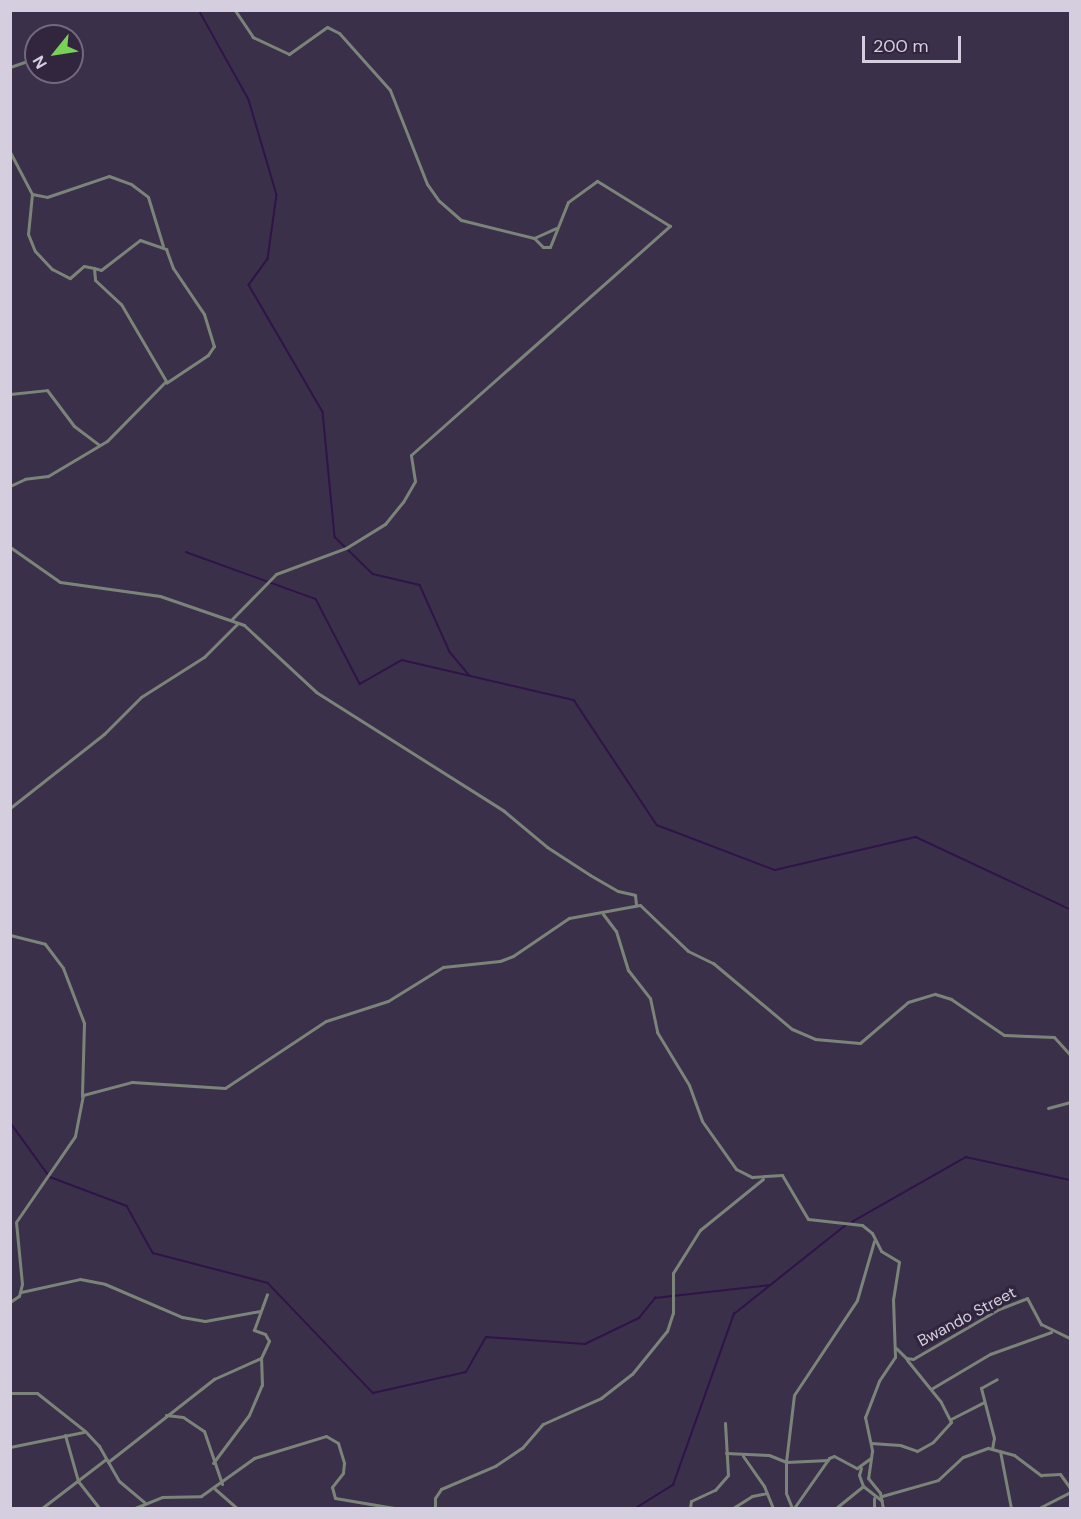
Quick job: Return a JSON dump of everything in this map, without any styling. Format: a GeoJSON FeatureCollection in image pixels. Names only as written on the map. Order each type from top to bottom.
{"type":"FeatureCollection","features":[{"type":"Feature","properties":{"kind":"street"},"geometry":{"type":"LineString","coordinates":[[231,620],[276,574],[346,548],[385,524],[403,502],[415,481],[411,455],[670,226],[597,181],[569,200],[550,247],[543,247],[534,238],[461,220],[439,201],[427,184],[390,90],[339,33],[327,27],[289,54],[253,37],[235,10]]}},
{"type":"Feature","properties":{"kind":"street"},"geometry":{"type":"LineString","coordinates":[[10,152],[32,194],[28,234],[40,258],[70,278],[84,266],[101,270],[140,240],[163,246]]}},
{"type":"Feature","properties":{"kind":"street"},"geometry":{"type":"LineString","coordinates":[[10,486],[25,479],[48,476],[99,445],[165,384],[208,355],[214,346],[204,314],[163,246],[148,197],[131,184],[109,176],[47,197],[32,194]]}},
{"type":"Feature","properties":{"kind":"street"},"geometry":{"type":"LineString","coordinates":[[534,238],[558,227]]}},
{"type":"Feature","properties":{"kind":"street"},"geometry":{"type":"LineString","coordinates":[[94,268],[95,280],[125,310],[158,364],[165,384]]}},
{"type":"Feature","properties":{"kind":"street"},"geometry":{"type":"LineString","coordinates":[[10,394],[47,390],[74,426],[99,445]]}},
{"type":"Feature","properties":{"kind":"street"},"geometry":{"type":"LineString","coordinates":[[10,547],[60,582],[160,596],[238,623],[316,692],[504,811],[547,847],[618,891],[635,895],[636,904]]}},
{"type":"Feature","properties":{"kind":"street"},"geometry":{"type":"LineString","coordinates":[[10,808],[104,734],[141,697],[204,657],[238,623]]}},
{"type":"Feature","properties":{"kind":"street"},"geometry":{"type":"LineString","coordinates":[[82,1096],[132,1082],[225,1088],[320,1024],[388,1001],[434,970],[450,965],[500,961],[569,918],[603,914],[636,904],[647,910],[688,951],[713,963],[807,1037],[835,1043],[860,1043],[908,1002],[935,994],[951,999],[1004,1035],[1054,1037],[1071,1054]]}},
{"type":"Feature","properties":{"kind":"street"},"geometry":{"type":"LineString","coordinates":[[603,914],[616,931],[628,970],[650,998],[657,1032],[689,1085],[702,1121],[740,1174],[763,1179],[782,1175],[808,1219],[854,1222],[867,1229],[881,1251],[899,1262],[893,1299],[894,1360],[879,1381],[866,1413],[872,1457],[868,1476]]}},
{"type":"Feature","properties":{"kind":"street"},"geometry":{"type":"LineString","coordinates":[[10,935],[45,944],[63,969],[84,1023],[82,1096],[75,1136],[50,1177],[18,1217],[16,1234],[21,1292]]}},
{"type":"Feature","properties":{"kind":"street"},"geometry":{"type":"LineString","coordinates":[[1048,1108],[1071,1102]]}},
{"type":"Feature","properties":{"kind":"street"},"geometry":{"type":"LineString","coordinates":[[435,1509],[435,1498],[441,1489],[495,1466],[522,1448],[543,1424],[601,1398],[632,1374],[667,1331],[673,1314],[674,1273],[700,1230],[763,1179]]}},
{"type":"Feature","properties":{"kind":"street"},"geometry":{"type":"LineString","coordinates":[[10,1237],[16,1234]]}},
{"type":"Feature","properties":{"kind":"street"},"geometry":{"type":"LineString","coordinates":[[875,1240],[857,1300],[794,1395],[786,1462],[786,1492],[794,1508],[828,1460],[834,1456],[853,1468],[859,1475],[863,1486],[874,1497],[882,1501]]}},
{"type":"Feature","properties":{"kind":"street"},"geometry":{"type":"LineString","coordinates":[[10,1302],[21,1292],[80,1279],[105,1284],[182,1317],[204,1321],[260,1311]]}},
{"type":"Feature","properties":{"kind":"street"},"geometry":{"type":"LineString","coordinates":[[213,1463],[226,1440],[249,1415],[262,1385],[261,1358],[269,1341],[266,1334],[254,1330],[267,1294]]}},
{"type":"Feature","properties":{"kind":"street","name":"Bwando Street"},"geometry":{"type":"LineString","coordinates":[[895,1348],[906,1358],[917,1357],[1025,1298],[1028,1299],[1041,1324],[1053,1332]]}},
{"type":"Feature","properties":{"kind":"street"},"geometry":{"type":"LineString","coordinates":[[930,1390],[990,1354],[1053,1332],[1071,1338]]}},
{"type":"Feature","properties":{"kind":"street"},"geometry":{"type":"LineString","coordinates":[[42,1509],[224,1372],[261,1358]]}},
{"type":"Feature","properties":{"kind":"street"},"geometry":{"type":"LineString","coordinates":[[906,1358],[951,1419]]}},
{"type":"Feature","properties":{"kind":"street"},"geometry":{"type":"LineString","coordinates":[[992,1449],[994,1438],[981,1385],[997,1379]]}},
{"type":"Feature","properties":{"kind":"street"},"geometry":{"type":"LineString","coordinates":[[10,1393],[37,1393],[85,1431],[107,1460],[119,1481],[145,1503]]}},
{"type":"Feature","properties":{"kind":"street"},"geometry":{"type":"LineString","coordinates":[[871,1443],[900,1445],[917,1451],[938,1438],[951,1419],[984,1402]]}},
{"type":"Feature","properties":{"kind":"street"},"geometry":{"type":"LineString","coordinates":[[166,1415],[183,1417],[201,1429],[222,1484]]}},
{"type":"Feature","properties":{"kind":"street"},"geometry":{"type":"LineString","coordinates":[[690,1509],[693,1499],[725,1481],[725,1423]]}},
{"type":"Feature","properties":{"kind":"street"},"geometry":{"type":"LineString","coordinates":[[10,1447],[85,1431]]}},
{"type":"Feature","properties":{"kind":"street"},"geometry":{"type":"LineString","coordinates":[[65,1435],[78,1481],[99,1509]]}},
{"type":"Feature","properties":{"kind":"street"},"geometry":{"type":"LineString","coordinates":[[135,1509],[162,1497],[192,1499],[215,1489],[260,1455],[326,1436],[338,1443],[344,1463],[343,1473],[332,1487],[335,1498],[394,1509]]}},
{"type":"Feature","properties":{"kind":"street"},"geometry":{"type":"LineString","coordinates":[[881,1496],[938,1480],[963,1457],[992,1449],[1014,1455],[1041,1475],[1060,1474],[1071,1490],[1039,1509]]}},
{"type":"Feature","properties":{"kind":"street"},"geometry":{"type":"LineString","coordinates":[[999,1451],[1011,1509]]}},
{"type":"Feature","properties":{"kind":"street"},"geometry":{"type":"LineString","coordinates":[[726,1453],[743,1456],[769,1455],[786,1462],[828,1460]]}},
{"type":"Feature","properties":{"kind":"street"},"geometry":{"type":"LineString","coordinates":[[743,1456],[767,1492],[773,1509]]}},
{"type":"Feature","properties":{"kind":"street"},"geometry":{"type":"LineString","coordinates":[[853,1468],[862,1466],[872,1457]]}},
{"type":"Feature","properties":{"kind":"street"},"geometry":{"type":"LineString","coordinates":[[859,1475],[862,1466]]}},
{"type":"Feature","properties":{"kind":"street"},"geometry":{"type":"LineString","coordinates":[[862,1466],[881,1496],[883,1509]]}},
{"type":"Feature","properties":{"kind":"street"},"geometry":{"type":"LineString","coordinates":[[836,1509],[863,1486]]}},
{"type":"Feature","properties":{"kind":"street"},"geometry":{"type":"LineString","coordinates":[[215,1489],[237,1509]]}},
{"type":"Feature","properties":{"kind":"street"},"geometry":{"type":"LineString","coordinates":[[733,1509],[752,1496],[767,1492]]}},
{"type":"Feature","properties":{"kind":"street"},"geometry":{"type":"LineString","coordinates":[[874,1497],[874,1509]]}},
{"type":"Feature","properties":{"kind":"waterway"},"geometry":{"type":"LineString","coordinates":[[199,10],[249,100],[277,195],[268,259],[249,285],[323,412],[335,537],[373,574],[420,585],[450,652],[469,675]]}},
{"type":"Feature","properties":{"kind":"waterway"},"geometry":{"type":"LineString","coordinates":[[186,552],[316,599],[360,684],[402,660],[574,700],[657,825],[775,870],[916,837],[1070,909]]}},
{"type":"Feature","properties":{"kind":"waterway"},"geometry":{"type":"LineString","coordinates":[[10,1122],[50,1177],[127,1206],[153,1253],[268,1283],[373,1393],[466,1372],[486,1337],[585,1344],[639,1318],[655,1298],[770,1285]]}},
{"type":"Feature","properties":{"kind":"waterway"},"geometry":{"type":"LineString","coordinates":[[852,1222],[966,1157],[1070,1180]]}},
{"type":"Feature","properties":{"kind":"waterway"},"geometry":{"type":"LineString","coordinates":[[636,1508],[673,1485],[734,1314],[847,1224]]}}]}
